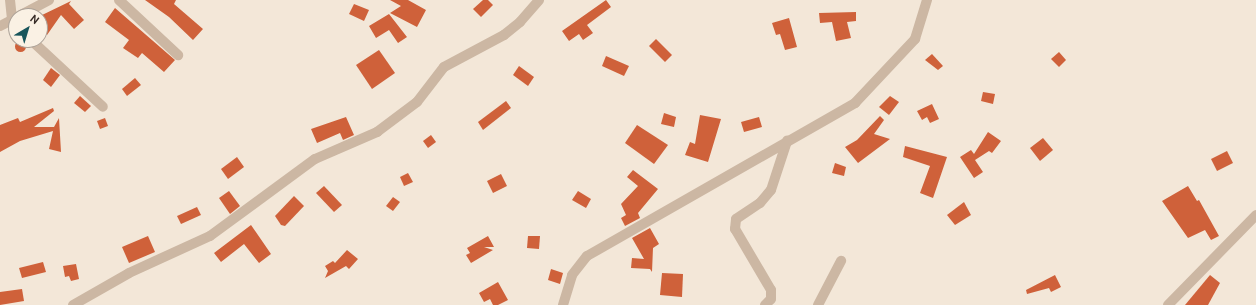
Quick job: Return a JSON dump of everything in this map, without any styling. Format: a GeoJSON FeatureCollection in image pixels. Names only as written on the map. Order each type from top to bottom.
{"type":"FeatureCollection","features":[{"type":"Feature","properties":{"kind":"street"},"geometry":{"type":"LineString","coordinates":[[35,8],[49,0]]}},
{"type":"Feature","properties":{"kind":"street"},"geometry":{"type":"LineString","coordinates":[[119,0],[178,55]]}},
{"type":"Feature","properties":{"kind":"street"},"geometry":{"type":"LineString","coordinates":[[73,305],[128,273],[210,236],[315,159],[377,132],[417,102],[444,67],[504,35],[520,22],[539,0]]}},
{"type":"Feature","properties":{"kind":"street"},"geometry":{"type":"LineString","coordinates":[[562,305],[572,275],[587,256],[855,103],[915,39],[927,0]]}},
{"type":"Feature","properties":{"kind":"street"},"geometry":{"type":"LineString","coordinates":[[40,48],[103,107]]}},
{"type":"Feature","properties":{"kind":"street"},"geometry":{"type":"LineString","coordinates":[[765,305],[771,299],[771,290],[735,229],[736,219],[760,203],[771,190],[787,142]]}},
{"type":"Feature","properties":{"kind":"street"},"geometry":{"type":"LineString","coordinates":[[1168,305],[1256,215]]}},
{"type":"Feature","properties":{"kind":"street"},"geometry":{"type":"LineString","coordinates":[[818,305],[841,261]]}},
{"type":"Feature","properties":{"kind":"building"},"geometry":{"type":"Polygon","coordinates":[[[145,0],[176,0],[174,4],[203,29],[193,40],[169,17],[145,0]]]}},
{"type":"Feature","properties":{"kind":"building"},"geometry":{"type":"Polygon","coordinates":[[[390,0],[408,0],[426,10],[417,27],[390,13],[401,6],[390,0]]]}},
{"type":"Feature","properties":{"kind":"building"},"geometry":{"type":"Polygon","coordinates":[[[483,0],[488,0],[493,5],[481,17],[473,9],[483,0]]]}},
{"type":"Feature","properties":{"kind":"building"},"geometry":{"type":"Polygon","coordinates":[[[606,0],[611,7],[587,25],[593,33],[583,40],[579,34],[569,41],[562,31],[606,0]]]}},
{"type":"Feature","properties":{"kind":"building"},"geometry":{"type":"Polygon","coordinates":[[[71,1],[69,4],[84,20],[74,29],[61,15],[48,34],[48,12],[71,1]]]}},
{"type":"Feature","properties":{"kind":"building"},"geometry":{"type":"Polygon","coordinates":[[[354,4],[369,10],[364,21],[349,14],[354,4]]]}},
{"type":"Feature","properties":{"kind":"building"},"geometry":{"type":"Polygon","coordinates":[[[115,8],[175,60],[164,72],[142,53],[138,58],[123,48],[129,40],[105,22],[115,8]]]}},
{"type":"Feature","properties":{"kind":"building"},"geometry":{"type":"Polygon","coordinates":[[[856,12],[856,21],[847,22],[851,38],[836,41],[832,22],[820,23],[819,13],[856,12]]]}},
{"type":"Feature","properties":{"kind":"building"},"geometry":{"type":"Polygon","coordinates":[[[389,14],[407,37],[398,43],[389,30],[376,38],[369,26],[389,14]]]}},
{"type":"Feature","properties":{"kind":"building"},"geometry":{"type":"Polygon","coordinates":[[[789,18],[797,47],[785,50],[780,34],[776,35],[772,23],[789,18]]]}},
{"type":"Feature","properties":{"kind":"building"},"geometry":{"type":"Polygon","coordinates":[[[656,39],[672,55],[665,62],[649,46],[656,39]]]}},
{"type":"Feature","properties":{"kind":"building"},"geometry":{"type":"Polygon","coordinates":[[[15,48],[25,48],[22,51],[16,50],[15,48]]]}},
{"type":"Feature","properties":{"kind":"building"},"geometry":{"type":"Polygon","coordinates":[[[379,50],[395,73],[372,89],[356,65],[379,50]]]}},
{"type":"Feature","properties":{"kind":"building"},"geometry":{"type":"Polygon","coordinates":[[[1059,52],[1066,60],[1059,67],[1051,59],[1059,52]]]}},
{"type":"Feature","properties":{"kind":"building"},"geometry":{"type":"Polygon","coordinates":[[[932,54],[943,66],[938,70],[925,60],[932,54]]]}},
{"type":"Feature","properties":{"kind":"building"},"geometry":{"type":"Polygon","coordinates":[[[606,56],[629,66],[624,76],[602,66],[606,56]]]}},
{"type":"Feature","properties":{"kind":"building"},"geometry":{"type":"Polygon","coordinates":[[[519,66],[534,77],[528,86],[513,75],[519,66]]]}},
{"type":"Feature","properties":{"kind":"building"},"geometry":{"type":"Polygon","coordinates":[[[51,68],[60,75],[51,87],[43,80],[51,68]]]}},
{"type":"Feature","properties":{"kind":"building"},"geometry":{"type":"Polygon","coordinates":[[[135,78],[141,85],[127,96],[122,89],[135,78]]]}},
{"type":"Feature","properties":{"kind":"building"},"geometry":{"type":"Polygon","coordinates":[[[983,92],[995,94],[993,104],[981,101],[983,92]]]}},
{"type":"Feature","properties":{"kind":"building"},"geometry":{"type":"Polygon","coordinates":[[[80,96],[91,106],[85,112],[74,103],[80,96]]]}},
{"type":"Feature","properties":{"kind":"building"},"geometry":{"type":"Polygon","coordinates":[[[890,96],[899,102],[889,115],[879,107],[890,96]]]}},
{"type":"Feature","properties":{"kind":"building"},"geometry":{"type":"Polygon","coordinates":[[[506,101],[511,108],[483,130],[478,122],[506,101]]]}},
{"type":"Feature","properties":{"kind":"building"},"geometry":{"type":"Polygon","coordinates":[[[932,104],[939,119],[930,123],[927,117],[922,120],[917,111],[932,104]]]}},
{"type":"Feature","properties":{"kind":"building"},"geometry":{"type":"Polygon","coordinates":[[[53,108],[54,111],[34,127],[54,127],[59,118],[61,152],[49,149],[53,131],[20,141],[0,152],[0,125],[18,118],[20,122],[53,108]]]}},
{"type":"Feature","properties":{"kind":"building"},"geometry":{"type":"Polygon","coordinates":[[[664,113],[676,117],[674,127],[661,124],[664,113]]]}},
{"type":"Feature","properties":{"kind":"building"},"geometry":{"type":"Polygon","coordinates":[[[700,115],[721,119],[708,162],[685,155],[690,142],[695,144],[700,115]]]}},
{"type":"Feature","properties":{"kind":"building"},"geometry":{"type":"Polygon","coordinates":[[[880,116],[884,120],[874,134],[890,139],[858,163],[845,147],[857,140],[880,116]]]}},
{"type":"Feature","properties":{"kind":"building"},"geometry":{"type":"Polygon","coordinates":[[[346,117],[354,135],[343,140],[340,133],[317,143],[311,129],[346,117]]]}},
{"type":"Feature","properties":{"kind":"building"},"geometry":{"type":"Polygon","coordinates":[[[759,117],[762,127],[744,132],[741,122],[759,117]]]}},
{"type":"Feature","properties":{"kind":"building"},"geometry":{"type":"Polygon","coordinates":[[[105,118],[108,126],[100,129],[97,121],[105,118]]]}},
{"type":"Feature","properties":{"kind":"building"},"geometry":{"type":"Polygon","coordinates":[[[637,125],[668,145],[654,164],[625,143],[637,125]]]}},
{"type":"Feature","properties":{"kind":"building"},"geometry":{"type":"Polygon","coordinates":[[[988,132],[1001,141],[992,153],[989,151],[975,160],[983,172],[974,178],[960,157],[971,150],[974,154],[988,132]]]}},
{"type":"Feature","properties":{"kind":"building"},"geometry":{"type":"Polygon","coordinates":[[[431,135],[436,142],[428,148],[423,141],[431,135]]]}},
{"type":"Feature","properties":{"kind":"building"},"geometry":{"type":"Polygon","coordinates":[[[1043,138],[1053,150],[1040,161],[1030,148],[1043,138]]]}},
{"type":"Feature","properties":{"kind":"building"},"geometry":{"type":"Polygon","coordinates":[[[905,146],[947,157],[933,198],[920,193],[930,166],[903,157],[905,146]]]}},
{"type":"Feature","properties":{"kind":"building"},"geometry":{"type":"Polygon","coordinates":[[[1227,151],[1233,163],[1217,171],[1211,159],[1227,151]]]}},
{"type":"Feature","properties":{"kind":"building"},"geometry":{"type":"Polygon","coordinates":[[[237,157],[244,167],[228,179],[221,169],[237,157]]]}},
{"type":"Feature","properties":{"kind":"building"},"geometry":{"type":"Polygon","coordinates":[[[835,163],[846,167],[844,176],[832,173],[835,163]]]}},
{"type":"Feature","properties":{"kind":"building"},"geometry":{"type":"Polygon","coordinates":[[[633,170],[658,189],[638,213],[640,218],[625,226],[621,218],[626,215],[621,204],[638,186],[627,177],[633,170]]]}},
{"type":"Feature","properties":{"kind":"building"},"geometry":{"type":"Polygon","coordinates":[[[408,173],[413,182],[404,186],[400,177],[408,173]]]}},
{"type":"Feature","properties":{"kind":"building"},"geometry":{"type":"Polygon","coordinates":[[[501,174],[507,186],[493,193],[487,181],[501,174]]]}},
{"type":"Feature","properties":{"kind":"building"},"geometry":{"type":"Polygon","coordinates":[[[324,186],[342,205],[334,212],[316,193],[324,186]]]}},
{"type":"Feature","properties":{"kind":"building"},"geometry":{"type":"Polygon","coordinates":[[[1188,186],[1197,201],[1199,200],[1219,236],[1211,240],[1205,230],[1188,238],[1162,201],[1188,186]]]}},
{"type":"Feature","properties":{"kind":"building"},"geometry":{"type":"Polygon","coordinates":[[[229,191],[240,206],[230,214],[219,198],[229,191]]]}},
{"type":"Feature","properties":{"kind":"building"},"geometry":{"type":"Polygon","coordinates":[[[578,191],[591,199],[586,208],[572,200],[578,191]]]}},
{"type":"Feature","properties":{"kind":"building"},"geometry":{"type":"Polygon","coordinates":[[[294,196],[304,206],[285,226],[281,225],[275,216],[294,196]]]}},
{"type":"Feature","properties":{"kind":"building"},"geometry":{"type":"Polygon","coordinates":[[[393,197],[400,202],[393,211],[386,206],[393,197]]]}},
{"type":"Feature","properties":{"kind":"building"},"geometry":{"type":"Polygon","coordinates":[[[964,202],[971,215],[955,225],[947,215],[964,202]]]}},
{"type":"Feature","properties":{"kind":"building"},"geometry":{"type":"Polygon","coordinates":[[[197,207],[201,215],[181,224],[177,216],[197,207]]]}},
{"type":"Feature","properties":{"kind":"building"},"geometry":{"type":"Polygon","coordinates":[[[251,225],[271,254],[259,263],[244,244],[221,262],[214,253],[251,225]]]}},
{"type":"Feature","properties":{"kind":"building"},"geometry":{"type":"Polygon","coordinates":[[[650,228],[659,244],[653,248],[652,272],[650,269],[631,268],[632,258],[644,259],[632,238],[650,228]]]}},
{"type":"Feature","properties":{"kind":"building"},"geometry":{"type":"Polygon","coordinates":[[[148,236],[155,252],[129,263],[122,247],[148,236]]]}},
{"type":"Feature","properties":{"kind":"building"},"geometry":{"type":"Polygon","coordinates":[[[488,236],[494,247],[484,247],[493,250],[471,263],[466,255],[470,253],[467,248],[488,236]]]}},
{"type":"Feature","properties":{"kind":"building"},"geometry":{"type":"Polygon","coordinates":[[[528,236],[540,236],[539,249],[527,248],[528,236]]]}},
{"type":"Feature","properties":{"kind":"building"},"geometry":{"type":"Polygon","coordinates":[[[347,250],[358,259],[349,269],[346,266],[325,278],[328,271],[325,266],[333,261],[335,263],[347,250]]]}},
{"type":"Feature","properties":{"kind":"building"},"geometry":{"type":"Polygon","coordinates":[[[43,262],[46,272],[22,278],[19,268],[43,262]]]}},
{"type":"Feature","properties":{"kind":"building"},"geometry":{"type":"Polygon","coordinates":[[[76,264],[79,279],[71,281],[69,276],[65,277],[63,266],[76,264]]]}},
{"type":"Feature","properties":{"kind":"building"},"geometry":{"type":"Polygon","coordinates":[[[551,269],[563,273],[560,284],[548,280],[551,269]]]}},
{"type":"Feature","properties":{"kind":"building"},"geometry":{"type":"Polygon","coordinates":[[[662,273],[683,274],[682,297],[660,295],[662,273]]]}},
{"type":"Feature","properties":{"kind":"building"},"geometry":{"type":"Polygon","coordinates":[[[1055,275],[1061,287],[1051,292],[1049,288],[1027,294],[1026,290],[1055,275]]]}},
{"type":"Feature","properties":{"kind":"building"},"geometry":{"type":"Polygon","coordinates":[[[1210,275],[1220,283],[1208,305],[1185,305],[1210,275]]]}},
{"type":"Feature","properties":{"kind":"building"},"geometry":{"type":"Polygon","coordinates":[[[498,282],[508,300],[498,305],[493,305],[490,299],[484,302],[479,293],[498,282]]]}},
{"type":"Feature","properties":{"kind":"building"},"geometry":{"type":"Polygon","coordinates":[[[22,289],[24,301],[0,305],[0,292],[22,289]]]}}]}
